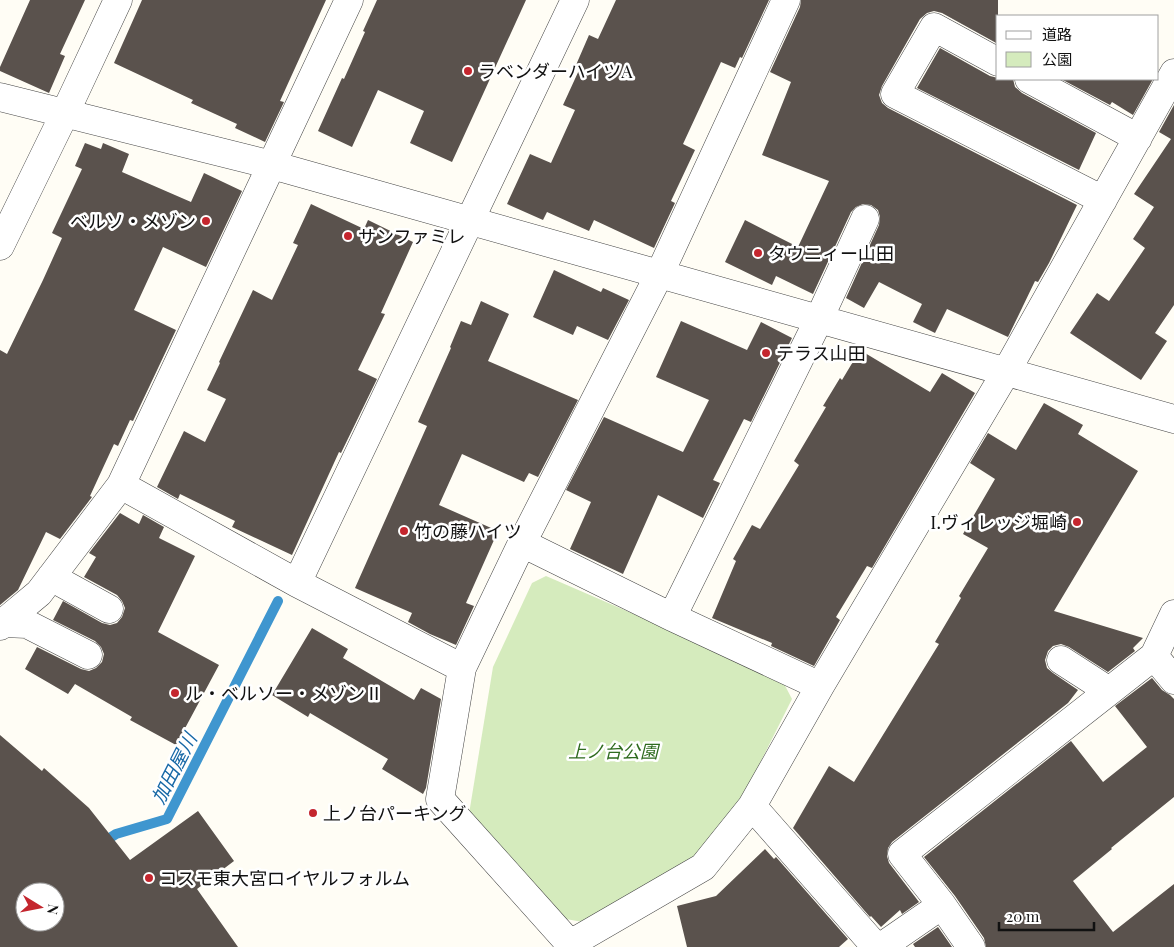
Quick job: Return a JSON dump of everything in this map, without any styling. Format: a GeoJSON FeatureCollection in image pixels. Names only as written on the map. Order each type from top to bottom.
{"type":"FeatureCollection","features":[{"type":"Feature","properties":{"kind":"street"},"geometry":{"type":"LineString","coordinates":[[0,246],[118,0]]}},
{"type":"Feature","properties":{"kind":"street"},"geometry":{"type":"LineString","coordinates":[[1,624],[39,593],[121,485],[349,0]]}},
{"type":"Feature","properties":{"kind":"street"},"geometry":{"type":"LineString","coordinates":[[297,582],[575,0]]}},
{"type":"Feature","properties":{"kind":"street"},"geometry":{"type":"LineString","coordinates":[[786,0],[660,273],[522,543],[462,668],[440,799],[570,946],[702,867],[752,806],[820,686],[1006,372],[1174,73]]}},
{"type":"Feature","properties":{"kind":"street"},"geometry":{"type":"LineString","coordinates":[[996,61],[934,27],[895,94],[1103,200]]}},
{"type":"Feature","properties":{"kind":"street"},"geometry":{"type":"LineString","coordinates":[[1031,80],[1138,138]]}},
{"type":"Feature","properties":{"kind":"street"},"geometry":{"type":"LineString","coordinates":[[0,97],[272,165],[1174,419]]}},
{"type":"Feature","properties":{"kind":"street"},"geometry":{"type":"LineString","coordinates":[[672,618],[819,319],[865,219]]}},
{"type":"Feature","properties":{"kind":"street"},"geometry":{"type":"LineString","coordinates":[[121,485],[297,582],[462,668]]}},
{"type":"Feature","properties":{"kind":"street"},"geometry":{"type":"LineString","coordinates":[[522,543],[672,618],[820,686]]}},
{"type":"Feature","properties":{"kind":"street"},"geometry":{"type":"LineString","coordinates":[[51,577],[109,609]]}},
{"type":"Feature","properties":{"kind":"street"},"geometry":{"type":"LineString","coordinates":[[971,947],[942,905],[902,854],[1154,656],[1174,614]]}},
{"type":"Feature","properties":{"kind":"street"},"geometry":{"type":"LineString","coordinates":[[1,624],[27,624],[88,655]]}},
{"type":"Feature","properties":{"kind":"street"},"geometry":{"type":"LineString","coordinates":[[1154,656],[1174,680]]}},
{"type":"Feature","properties":{"kind":"street"},"geometry":{"type":"LineString","coordinates":[[1061,660],[1110,691]]}},
{"type":"Feature","properties":{"kind":"street"},"geometry":{"type":"LineString","coordinates":[[752,806],[876,947]]}},
{"type":"Feature","properties":{"kind":"street"},"geometry":{"type":"LineString","coordinates":[[881,947],[942,905]]}},
{"type":"Feature","properties":{"kind":"green space","name":"上ノ台公園"},"geometry":{"type":"Polygon","coordinates":[[[546,576],[781,678],[792,699],[745,793],[697,857],[583,922],[560,918],[469,814],[493,667],[532,583],[546,576]]]}},
{"type":"Feature","properties":{"kind":"building"},"geometry":{"type":"Polygon","coordinates":[[[30,0],[85,0],[60,54],[65,56],[49,93],[0,71],[0,67],[30,0]]]}},
{"type":"Feature","properties":{"kind":"building"},"geometry":{"type":"Polygon","coordinates":[[[142,0],[326,0],[280,101],[284,102],[265,142],[235,128],[237,124],[191,103],[193,100],[114,63],[142,0]]]}},
{"type":"Feature","properties":{"kind":"building"},"geometry":{"type":"Polygon","coordinates":[[[377,0],[526,0],[452,162],[410,143],[424,111],[378,90],[352,147],[318,131],[342,78],[344,79],[377,0]]]}},
{"type":"Feature","properties":{"kind":"building"},"geometry":{"type":"Polygon","coordinates":[[[616,0],[769,0],[742,58],[740,57],[735,68],[721,62],[683,144],[695,150],[671,201],[675,203],[654,248],[594,220],[589,231],[547,212],[543,220],[507,204],[530,154],[551,163],[575,110],[563,105],[580,68],[576,65],[589,35],[598,39],[616,0]]]}},
{"type":"Feature","properties":{"kind":"building"},"geometry":{"type":"Polygon","coordinates":[[[801,0],[998,0],[996,43],[942,13],[934,11],[927,13],[920,19],[882,86],[879,95],[882,103],[888,108],[1077,205],[1049,263],[1038,282],[1035,281],[1008,337],[947,309],[935,333],[913,322],[922,304],[879,282],[864,308],[846,298],[879,225],[880,217],[878,210],[871,205],[863,204],[851,212],[813,294],[776,276],[772,285],[725,262],[745,220],[798,247],[829,181],[762,155],[791,82],[770,72],[800,7],[801,0]]]}},
{"type":"Feature","properties":{"kind":"building"},"geometry":{"type":"Polygon","coordinates":[[[940,48],[996,78],[996,80],[1013,80],[1015,87],[1022,93],[1096,133],[1079,170],[917,88],[940,48]]]}},
{"type":"Feature","properties":{"kind":"building"},"geometry":{"type":"Polygon","coordinates":[[[1063,80],[1152,80],[1133,115],[1112,102],[1110,105],[1063,80]]]}},
{"type":"Feature","properties":{"kind":"building"},"geometry":{"type":"Polygon","coordinates":[[[1174,105],[1174,305],[1155,333],[1167,341],[1141,380],[1070,333],[1097,293],[1109,301],[1145,248],[1133,239],[1154,207],[1134,194],[1171,139],[1159,132],[1174,105]]]}},
{"type":"Feature","properties":{"kind":"building"},"geometry":{"type":"Polygon","coordinates":[[[85,143],[101,149],[103,143],[129,154],[122,172],[191,202],[204,173],[242,191],[206,267],[163,247],[134,310],[176,330],[133,421],[130,420],[118,446],[114,444],[90,496],[92,497],[60,539],[46,532],[18,590],[0,605],[0,350],[7,354],[62,238],[52,233],[82,169],[75,166],[85,143]]]}},
{"type":"Feature","properties":{"kind":"building"},"geometry":{"type":"Polygon","coordinates":[[[311,204],[364,229],[368,220],[413,242],[381,313],[385,314],[358,370],[377,379],[341,453],[339,452],[292,555],[232,527],[235,521],[180,494],[178,499],[157,487],[184,431],[205,442],[226,399],[207,390],[219,362],[253,290],[272,300],[298,245],[293,243],[311,204]]]}},
{"type":"Feature","properties":{"kind":"building"},"geometry":{"type":"Polygon","coordinates":[[[554,270],[601,292],[603,288],[629,300],[608,340],[577,326],[573,335],[533,317],[554,270]]]}},
{"type":"Feature","properties":{"kind":"building"},"geometry":{"type":"Polygon","coordinates":[[[481,301],[509,314],[488,361],[578,400],[538,477],[529,473],[524,482],[462,454],[439,505],[498,531],[466,603],[474,606],[456,645],[408,622],[412,613],[355,588],[427,426],[418,422],[461,321],[471,325],[481,301]]]}},
{"type":"Feature","properties":{"kind":"building"},"geometry":{"type":"Polygon","coordinates":[[[681,321],[747,350],[761,322],[792,338],[751,422],[744,419],[713,480],[720,483],[703,518],[658,495],[623,574],[570,549],[591,502],[566,490],[604,417],[683,452],[709,400],[656,377],[681,321]]]}},
{"type":"Feature","properties":{"kind":"building"},"geometry":{"type":"Polygon","coordinates":[[[860,350],[930,392],[942,373],[975,393],[872,568],[867,566],[836,617],[840,620],[814,666],[771,646],[772,643],[712,618],[736,561],[733,559],[752,525],[760,529],[799,465],[794,461],[826,407],[823,406],[840,378],[842,380],[860,350]]]}},
{"type":"Feature","properties":{"kind":"building"},"geometry":{"type":"Polygon","coordinates":[[[1044,403],[1083,425],[1078,434],[1138,471],[1054,611],[1143,638],[1133,648],[1135,651],[1108,672],[1069,647],[1061,644],[1053,646],[1048,651],[1045,660],[1047,668],[1078,690],[1068,703],[892,842],[888,848],[887,856],[889,863],[919,902],[902,914],[900,910],[881,927],[870,917],[793,828],[829,766],[854,782],[939,644],[935,642],[961,598],[959,596],[988,548],[963,534],[995,479],[970,463],[988,433],[1016,450],[1044,403]]]}},
{"type":"Feature","properties":{"kind":"building"},"geometry":{"type":"Polygon","coordinates":[[[120,513],[139,524],[143,515],[164,527],[159,538],[195,556],[158,632],[219,665],[176,745],[130,720],[132,717],[75,684],[68,694],[25,669],[37,647],[81,669],[89,671],[96,668],[102,662],[104,654],[101,647],[95,641],[53,620],[63,601],[102,623],[110,625],[117,623],[122,617],[125,608],[117,595],[84,577],[96,557],[89,553],[120,513]]]}},
{"type":"Feature","properties":{"kind":"building"},"geometry":{"type":"Polygon","coordinates":[[[312,628],[348,649],[343,658],[414,700],[421,688],[441,699],[426,788],[423,794],[382,769],[388,759],[310,713],[308,717],[272,695],[312,628]]]}},
{"type":"Feature","properties":{"kind":"building"},"geometry":{"type":"Polygon","coordinates":[[[1152,678],[1162,690],[1174,699],[1174,797],[1073,881],[1113,932],[1174,884],[1174,947],[986,947],[984,938],[955,896],[924,857],[1071,741],[1103,782],[1147,747],[1115,706],[1152,678]]]}},
{"type":"Feature","properties":{"kind":"building"},"geometry":{"type":"Polygon","coordinates":[[[0,735],[42,771],[44,768],[89,808],[130,860],[198,811],[234,861],[197,889],[238,947],[0,947],[0,735]]]}},
{"type":"Feature","properties":{"kind":"building"},"geometry":{"type":"Polygon","coordinates":[[[765,849],[774,859],[776,857],[848,939],[839,947],[687,947],[677,906],[716,896],[765,849]]]}},
{"type":"Feature","properties":{"kind":"building"},"geometry":{"type":"Polygon","coordinates":[[[938,927],[952,947],[915,947],[913,944],[938,927]]]}},
{"type":"Feature","properties":{"kind":"waterway","name":"加田屋川"},"geometry":{"type":"LineString","coordinates":[[102,843],[116,834],[167,819],[278,601]]}},
{"type":"Feature","properties":{"kind":"place","name":"ラベンダーハイツA"},"geometry":{"type":"Point","coordinates":[468,71]}},
{"type":"Feature","properties":{"kind":"place","name":"ベルソ・メゾン"},"geometry":{"type":"Point","coordinates":[206,221]}},
{"type":"Feature","properties":{"kind":"place","name":"サンファミレ"},"geometry":{"type":"Point","coordinates":[348,236]}},
{"type":"Feature","properties":{"kind":"place","name":"タウニィー山田"},"geometry":{"type":"Point","coordinates":[758,253]}},
{"type":"Feature","properties":{"kind":"place","name":"テラス山田"},"geometry":{"type":"Point","coordinates":[766,353]}},
{"type":"Feature","properties":{"kind":"place","name":"I.ヴィレッジ堀崎"},"geometry":{"type":"Point","coordinates":[1077,522]}},
{"type":"Feature","properties":{"kind":"place","name":"竹の藤ハイツ"},"geometry":{"type":"Point","coordinates":[404,531]}},
{"type":"Feature","properties":{"kind":"place","name":"ル・ベルソー・メゾンⅡ"},"geometry":{"type":"Point","coordinates":[175,693]}},
{"type":"Feature","properties":{"kind":"place","name":"上ノ台パーキング"},"geometry":{"type":"Point","coordinates":[313,813]}},
{"type":"Feature","properties":{"kind":"place","name":"コスモ東大宮ロイヤルフォルム"},"geometry":{"type":"Point","coordinates":[149,878]}}]}
